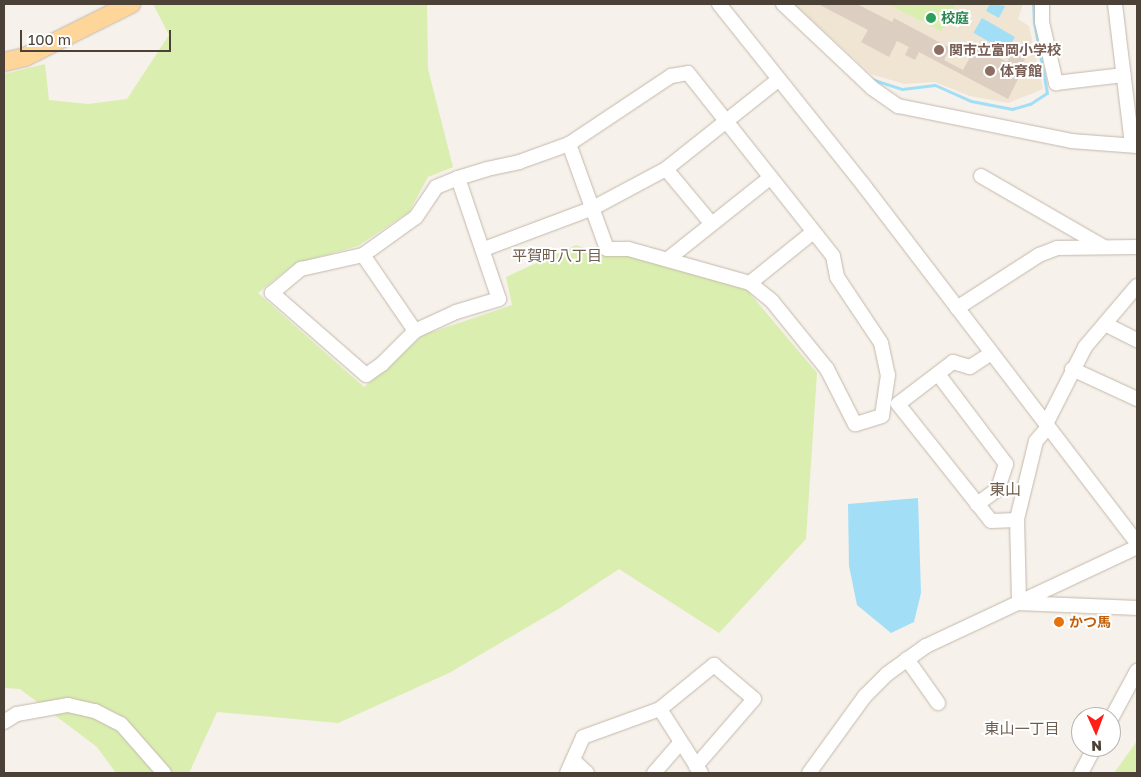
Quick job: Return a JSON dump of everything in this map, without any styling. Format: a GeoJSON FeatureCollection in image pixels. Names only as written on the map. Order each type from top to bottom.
{"type":"FeatureCollection","features":[{"type":"Feature","properties":{"kind":"main road"},"geometry":{"type":"LineString","coordinates":[[4,62],[25,57],[131,4]]}},
{"type":"Feature","properties":{"kind":"street"},"geometry":{"type":"LineString","coordinates":[[719,4],[957,308],[990,354],[1137,543]]}},
{"type":"Feature","properties":{"kind":"street"},"geometry":{"type":"LineString","coordinates":[[783,4],[872,88],[898,106],[1071,141],[1134,146],[1115,4]]}},
{"type":"Feature","properties":{"kind":"street"},"geometry":{"type":"LineString","coordinates":[[1042,4],[1042,22],[1056,83],[1124,75]]}},
{"type":"Feature","properties":{"kind":"street"},"geometry":{"type":"LineString","coordinates":[[458,178],[484,249],[499,299],[456,312],[415,331],[382,364],[366,375],[272,293],[300,269],[363,256],[416,217],[436,187],[458,178],[569,144],[671,76],[688,73],[812,233],[833,256],[836,277],[881,343],[888,375],[882,416],[854,424],[827,369],[772,302],[750,284],[628,249],[607,250],[569,144]]}},
{"type":"Feature","properties":{"kind":"street"},"geometry":{"type":"LineString","coordinates":[[484,249],[593,208],[666,169],[778,80]]}},
{"type":"Feature","properties":{"kind":"street"},"geometry":{"type":"LineString","coordinates":[[666,169],[711,223]]}},
{"type":"Feature","properties":{"kind":"street"},"geometry":{"type":"LineString","coordinates":[[981,176],[1102,246]]}},
{"type":"Feature","properties":{"kind":"street"},"geometry":{"type":"LineString","coordinates":[[668,259],[770,178]]}},
{"type":"Feature","properties":{"kind":"street"},"geometry":{"type":"LineString","coordinates":[[750,284],[812,233]]}},
{"type":"Feature","properties":{"kind":"street"},"geometry":{"type":"LineString","coordinates":[[957,308],[1039,255],[1057,248],[1137,247]]}},
{"type":"Feature","properties":{"kind":"street"},"geometry":{"type":"LineString","coordinates":[[363,256],[415,331]]}},
{"type":"Feature","properties":{"kind":"street"},"geometry":{"type":"LineString","coordinates":[[1017,602],[1017,520],[1036,441],[1047,425],[1072,369],[1104,324],[1137,286]]}},
{"type":"Feature","properties":{"kind":"street"},"geometry":{"type":"LineString","coordinates":[[1104,324],[1137,340]]}},
{"type":"Feature","properties":{"kind":"street"},"geometry":{"type":"LineString","coordinates":[[990,354],[977,365],[970,368],[953,362],[898,404],[991,520],[1017,520]]}},
{"type":"Feature","properties":{"kind":"street"},"geometry":{"type":"LineString","coordinates":[[1072,369],[1137,399]]}},
{"type":"Feature","properties":{"kind":"street"},"geometry":{"type":"LineString","coordinates":[[938,374],[1006,464],[998,489],[978,504]]}},
{"type":"Feature","properties":{"kind":"street"},"geometry":{"type":"LineString","coordinates":[[809,773],[865,696],[907,659],[926,646],[1137,547]]}},
{"type":"Feature","properties":{"kind":"street"},"geometry":{"type":"LineString","coordinates":[[1017,602],[1137,608]]}},
{"type":"Feature","properties":{"kind":"street"},"geometry":{"type":"LineString","coordinates":[[907,659],[938,703]]}},
{"type":"Feature","properties":{"kind":"street"},"geometry":{"type":"LineString","coordinates":[[567,773],[583,737],[660,709],[714,665],[754,699],[699,770],[660,709]]}},
{"type":"Feature","properties":{"kind":"street"},"geometry":{"type":"LineString","coordinates":[[1118,707],[1137,671]]}},
{"type":"Feature","properties":{"kind":"street"},"geometry":{"type":"LineString","coordinates":[[4,722],[17,714],[68,705],[95,711],[121,724],[164,773]]}},
{"type":"Feature","properties":{"kind":"street"},"geometry":{"type":"LineString","coordinates":[[654,773],[680,743]]}},
{"type":"Feature","properties":{"kind":"street"},"geometry":{"type":"LineString","coordinates":[[1081,773],[1090,757]]}},
{"type":"Feature","properties":{"kind":"street"},"geometry":{"type":"LineString","coordinates":[[573,760],[587,773]]}},
{"type":"Feature","properties":{"kind":"shaded area","name":"関市立富岡小学校"},"geometry":{"type":"Polygon","coordinates":[[[794,4],[1023,4],[1018,19],[1029,26],[1043,89],[1008,103],[970,96],[935,82],[904,84],[871,74],[794,4]]]}},
{"type":"Feature","properties":{"kind":"green space"},"geometry":{"type":"Polygon","coordinates":[[[153,4],[427,4],[428,69],[453,167],[428,177],[409,212],[358,246],[294,264],[258,293],[364,387],[423,335],[512,305],[506,277],[576,245],[608,256],[625,255],[747,290],[817,373],[806,539],[719,633],[619,569],[560,608],[449,673],[338,723],[217,712],[189,773],[116,773],[97,747],[20,689],[4,688],[4,74],[45,64],[49,100],[88,104],[127,99],[169,35],[153,4]]]}},
{"type":"Feature","properties":{"kind":"green space","name":"校庭"},"geometry":{"type":"Polygon","coordinates":[[[888,4],[956,4],[941,31],[888,4]]]}},
{"type":"Feature","properties":{"kind":"green space"},"geometry":{"type":"Polygon","coordinates":[[[1137,741],[1137,773],[1114,773],[1137,741]]]}},
{"type":"Feature","properties":{"kind":"water"},"geometry":{"type":"Polygon","coordinates":[[[990,4],[1005,6],[999,18],[986,11],[990,4]]]}},
{"type":"Feature","properties":{"kind":"water"},"geometry":{"type":"Polygon","coordinates":[[[982,18],[1015,37],[1006,52],[974,33],[982,18]]]}},
{"type":"Feature","properties":{"kind":"water"},"geometry":{"type":"Polygon","coordinates":[[[918,498],[921,593],[914,622],[891,633],[857,605],[849,566],[848,504],[918,498]]]}},
{"type":"Feature","properties":{"kind":"building"},"geometry":{"type":"Polygon","coordinates":[[[818,4],[857,4],[892,22],[894,18],[950,48],[944,60],[963,70],[976,46],[1007,62],[1012,52],[1025,59],[1022,66],[1024,67],[1008,99],[919,52],[915,60],[905,55],[909,47],[897,41],[889,57],[861,42],[868,30],[818,4]]]}},
{"type":"Feature","properties":{"kind":"waterway"},"geometry":{"type":"LineString","coordinates":[[868,78],[902,89],[935,85],[971,101],[1012,109],[1030,104],[1047,93],[1034,22],[1033,4]]}},
{"type":"Feature","properties":{"kind":"place","name":"校庭"},"geometry":{"type":"Point","coordinates":[931,18]}},
{"type":"Feature","properties":{"kind":"place","name":"関市立富岡小学校"},"geometry":{"type":"Point","coordinates":[939,50]}},
{"type":"Feature","properties":{"kind":"place","name":"体育館"},"geometry":{"type":"Point","coordinates":[990,71]}},
{"type":"Feature","properties":{"kind":"place","name":"かつ馬"},"geometry":{"type":"Point","coordinates":[1059,622]}},
{"type":"Feature","properties":{"kind":"district","name":"平賀町八丁目"},"geometry":{"type":"Point","coordinates":[557,256]}},
{"type":"Feature","properties":{"kind":"district","name":"東山"},"geometry":{"type":"Point","coordinates":[1005,489]}},
{"type":"Feature","properties":{"kind":"district","name":"東山一丁目"},"geometry":{"type":"Point","coordinates":[1022,729]}}]}
